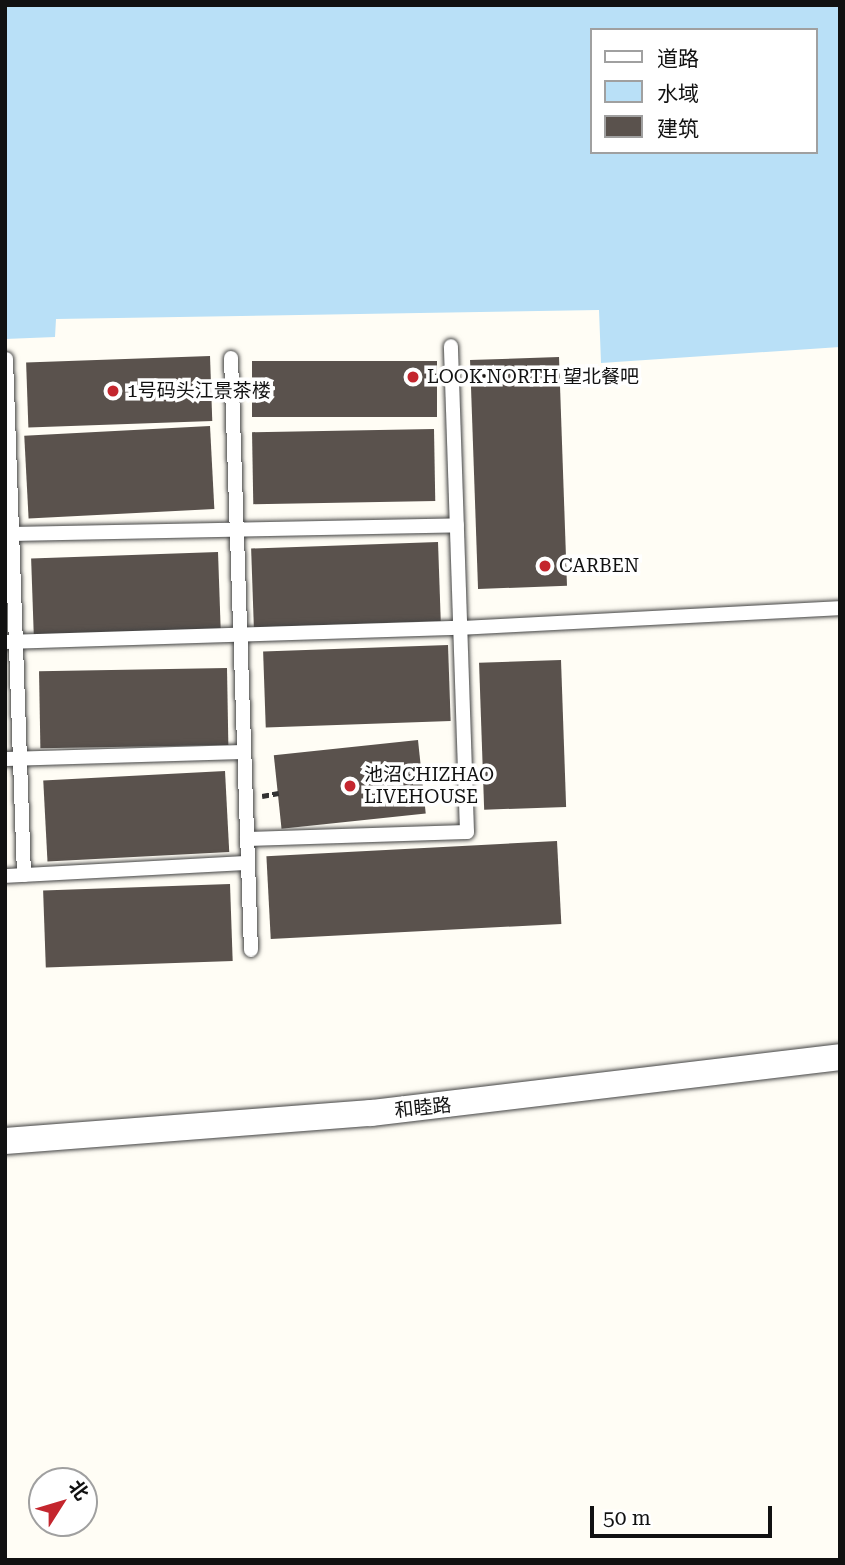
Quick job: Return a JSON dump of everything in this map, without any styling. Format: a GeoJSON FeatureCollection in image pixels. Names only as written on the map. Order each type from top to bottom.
{"type":"FeatureCollection","features":[{"type":"Feature","properties":{"kind":"street","name":"和睦路"},"geometry":{"type":"LineString","coordinates":[[5,1141],[371,1113],[840,1057]]}},
{"type":"Feature","properties":{"kind":"lane"},"geometry":{"type":"LineString","coordinates":[[247,839],[467,832],[451,346]]}},
{"type":"Feature","properties":{"kind":"lane"},"geometry":{"type":"LineString","coordinates":[[231,358],[251,950]]}},
{"type":"Feature","properties":{"kind":"lane"},"geometry":{"type":"LineString","coordinates":[[6,359],[12,759],[24,875]]}},
{"type":"Feature","properties":{"kind":"lane"},"geometry":{"type":"LineString","coordinates":[[8,534],[457,525]]}},
{"type":"Feature","properties":{"kind":"lane"},"geometry":{"type":"LineString","coordinates":[[10,642],[460,628],[840,608]]}},
{"type":"Feature","properties":{"kind":"lane"},"geometry":{"type":"LineString","coordinates":[[12,759],[244,752]]}},
{"type":"Feature","properties":{"kind":"lane"},"geometry":{"type":"LineString","coordinates":[[5,876],[248,863]]}},
{"type":"Feature","properties":{"kind":"path"},"geometry":{"type":"LineString","coordinates":[[422,778],[465,771]]}},
{"type":"Feature","properties":{"kind":"water"},"geometry":{"type":"Polygon","coordinates":[[[5,5],[840,5],[840,347],[601,363],[599,310],[56,319],[55,337],[5,339],[5,5]]]}},
{"type":"Feature","properties":{"kind":"building"},"geometry":{"type":"Polygon","coordinates":[[[210,356],[212,421],[28,427],[26,362],[210,356]]]}},
{"type":"Feature","properties":{"kind":"building"},"geometry":{"type":"Polygon","coordinates":[[[559,357],[567,586],[478,589],[470,360],[559,357]]]}},
{"type":"Feature","properties":{"kind":"building"},"geometry":{"type":"Polygon","coordinates":[[[252,361],[437,361],[437,417],[252,417],[252,361]]]}},
{"type":"Feature","properties":{"kind":"building"},"geometry":{"type":"Polygon","coordinates":[[[210,426],[214,509],[29,519],[24,436],[210,426]]]}},
{"type":"Feature","properties":{"kind":"building"},"geometry":{"type":"Polygon","coordinates":[[[434,429],[435,501],[253,504],[252,432],[434,429]]]}},
{"type":"Feature","properties":{"kind":"building"},"geometry":{"type":"Polygon","coordinates":[[[438,542],[441,621],[254,627],[251,549],[438,542]]]}},
{"type":"Feature","properties":{"kind":"building"},"geometry":{"type":"Polygon","coordinates":[[[218,552],[221,632],[34,638],[31,559],[218,552]]]}},
{"type":"Feature","properties":{"kind":"building"},"geometry":{"type":"Polygon","coordinates":[[[448,645],[451,721],[266,727],[263,651],[448,645]]]}},
{"type":"Feature","properties":{"kind":"building"},"geometry":{"type":"Polygon","coordinates":[[[561,660],[566,807],[484,810],[479,663],[561,660]]]}},
{"type":"Feature","properties":{"kind":"building"},"geometry":{"type":"Polygon","coordinates":[[[227,668],[228,745],[40,748],[39,671],[227,668]]]}},
{"type":"Feature","properties":{"kind":"building","name":"池沼CHIZHAO LIVEHOUSE"},"geometry":{"type":"Polygon","coordinates":[[[418,740],[426,814],[282,829],[274,755],[418,740]]]}},
{"type":"Feature","properties":{"kind":"building"},"geometry":{"type":"Polygon","coordinates":[[[225,771],[229,852],[47,861],[43,781],[225,771]]]}},
{"type":"Feature","properties":{"kind":"building"},"geometry":{"type":"Polygon","coordinates":[[[557,841],[561,924],[271,939],[266,856],[557,841]]]}},
{"type":"Feature","properties":{"kind":"building"},"geometry":{"type":"Polygon","coordinates":[[[230,884],[233,961],[46,967],[43,891],[230,884]]]}},
{"type":"Feature","properties":{"kind":"place","name":"LOOK·NORTH 望北餐吧"},"geometry":{"type":"Point","coordinates":[413,377]}},
{"type":"Feature","properties":{"kind":"place","name":"1号码头江景茶楼"},"geometry":{"type":"Point","coordinates":[113,391]}},
{"type":"Feature","properties":{"kind":"place","name":"CARBEN"},"geometry":{"type":"Point","coordinates":[545,566]}},
{"type":"Feature","properties":{"kind":"place","name":"池沼CHIZHAO LIVEHOUSE"},"geometry":{"type":"Point","coordinates":[350,786]}}]}
